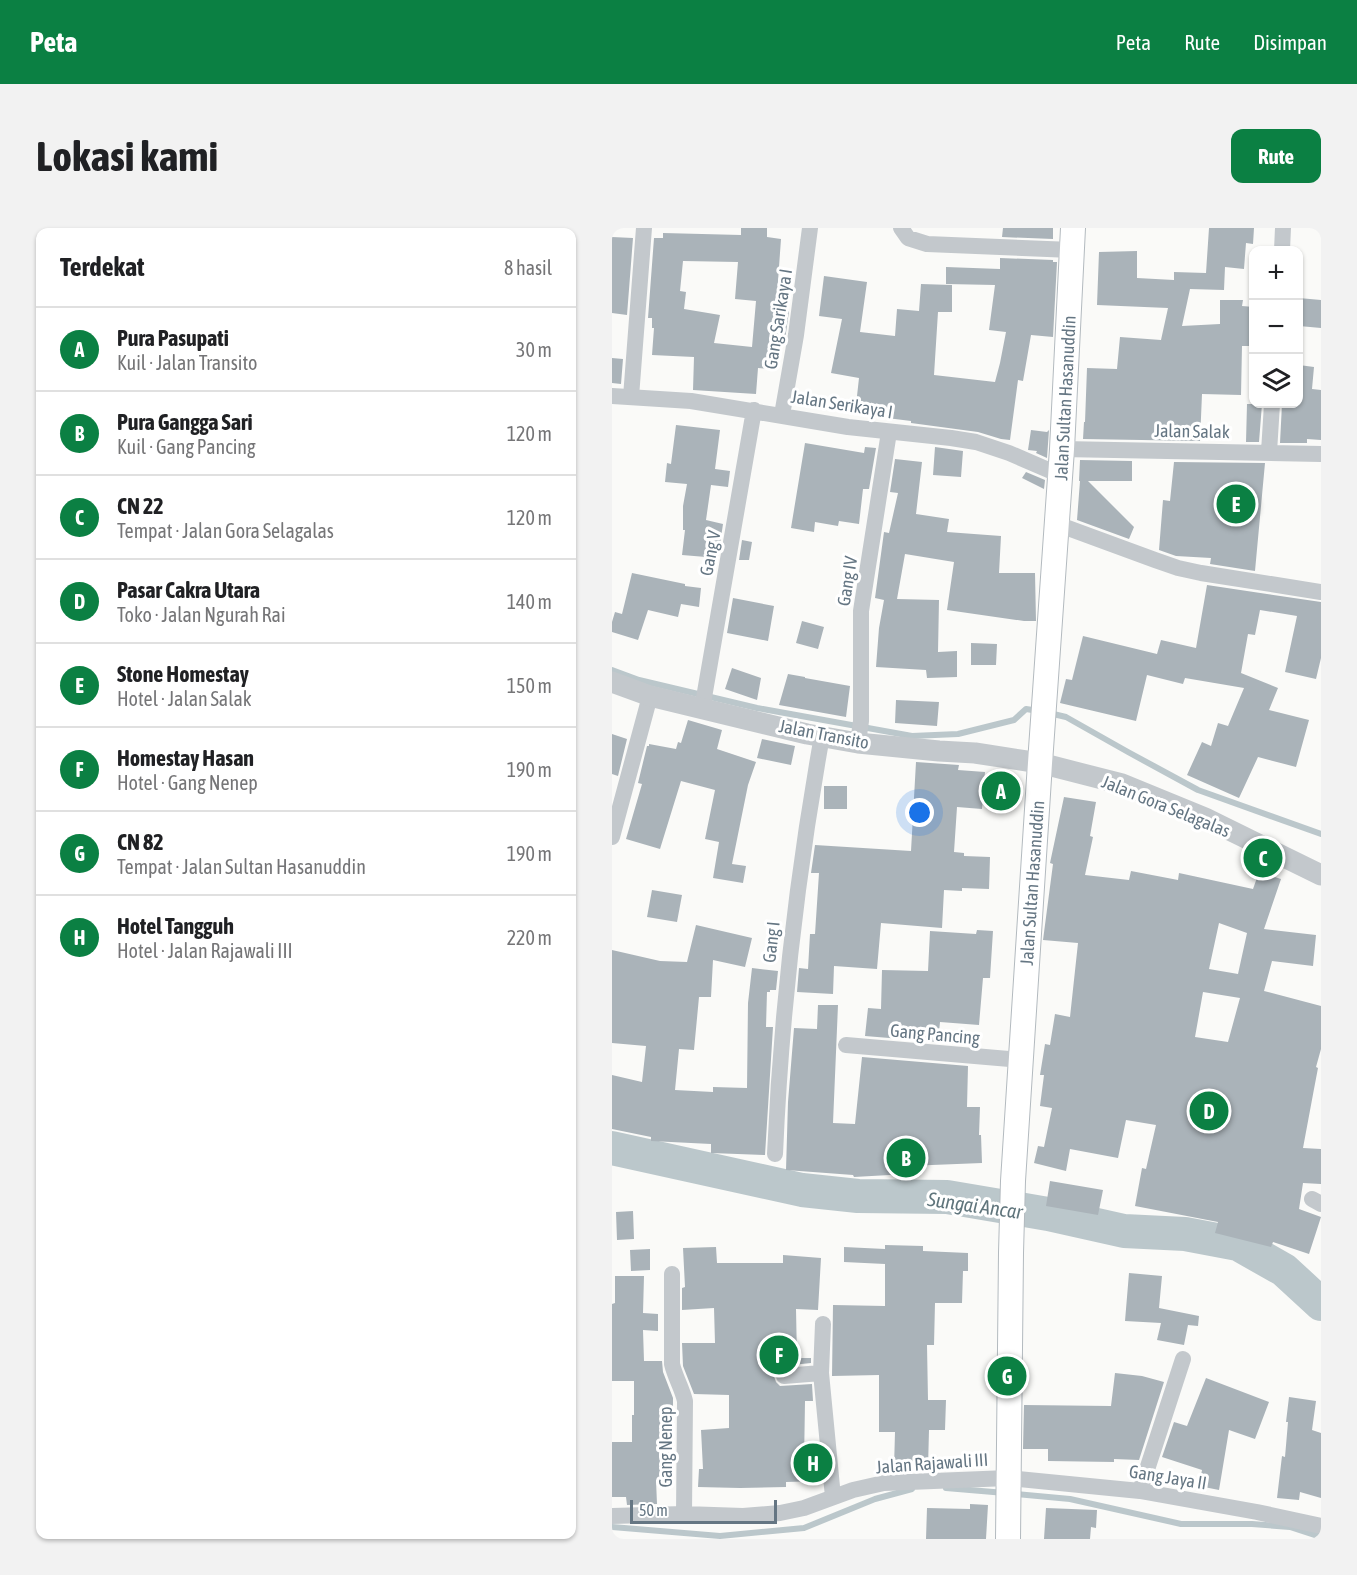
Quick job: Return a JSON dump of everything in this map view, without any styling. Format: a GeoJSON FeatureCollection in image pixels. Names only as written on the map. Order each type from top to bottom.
{"type":"FeatureCollection","features":[{"type":"Feature","properties":{"kind":"main road","name":"Jalan Sultan Hasanuddin"},"geometry":{"type":"LineString","coordinates":[[1008,1528],[1013,1181],[1062,449],[1073,239]]}},
{"type":"Feature","properties":{"kind":"street"},"geometry":{"type":"LineString","coordinates":[[632,397],[644,228]]}},
{"type":"Feature","properties":{"kind":"street","name":"Gang Sarikaya I"},"geometry":{"type":"LineString","coordinates":[[782,415],[796,335],[810,228]]}},
{"type":"Feature","properties":{"kind":"street"},"geometry":{"type":"LineString","coordinates":[[901,228],[908,238],[927,244],[1073,239]]}},
{"type":"Feature","properties":{"kind":"street"},"geometry":{"type":"LineString","coordinates":[[1282,246],[1283,228]]}},
{"type":"Feature","properties":{"kind":"street","name":"Jalan Serikaya I"},"geometry":{"type":"LineString","coordinates":[[612,396],[692,401],[848,427],[976,442],[1060,475]]}},
{"type":"Feature","properties":{"kind":"street"},"geometry":{"type":"LineString","coordinates":[[1269,452],[1272,408]]}},
{"type":"Feature","properties":{"kind":"street","name":"Gang V"},"geometry":{"type":"LineString","coordinates":[[703,706],[754,410]]}},
{"type":"Feature","properties":{"kind":"street","name":"Gang IV"},"geometry":{"type":"LineString","coordinates":[[860,734],[861,611],[889,432]]}},
{"type":"Feature","properties":{"kind":"street","name":"Jalan Salak"},"geometry":{"type":"LineString","coordinates":[[1062,449],[1321,454]]}},
{"type":"Feature","properties":{"kind":"street"},"geometry":{"type":"LineString","coordinates":[[1057,524],[1178,568],[1321,592]]}},
{"type":"Feature","properties":{"kind":"street","name":"Jalan Transito"},"geometry":{"type":"LineString","coordinates":[[612,682],[651,696],[703,706],[822,736],[860,734],[939,751],[975,753],[1040,763]]}},
{"type":"Feature","properties":{"kind":"street"},"geometry":{"type":"LineString","coordinates":[[612,837],[651,696]]}},
{"type":"Feature","properties":{"kind":"street","name":"Gang I"},"geometry":{"type":"LineString","coordinates":[[775,1154],[784,1002],[794,913],[822,736]]}},
{"type":"Feature","properties":{"kind":"street","name":"Jalan Gora Selagalas"},"geometry":{"type":"LineString","coordinates":[[1040,763],[1122,784],[1205,818],[1321,875]]}},
{"type":"Feature","properties":{"kind":"street","name":"Gang Pancing"},"geometry":{"type":"LineString","coordinates":[[846,1045],[1020,1060]]}},
{"type":"Feature","properties":{"kind":"street","name":"Gang Nenep"},"geometry":{"type":"LineString","coordinates":[[672,1274],[672,1364],[685,1401],[684,1514]]}},
{"type":"Feature","properties":{"kind":"street"},"geometry":{"type":"LineString","coordinates":[[823,1324],[821,1373],[833,1497]]}},
{"type":"Feature","properties":{"kind":"street"},"geometry":{"type":"LineString","coordinates":[[1140,1491],[1183,1359]]}},
{"type":"Feature","properties":{"kind":"street"},"geometry":{"type":"LineString","coordinates":[[784,1376],[821,1373]]}},
{"type":"Feature","properties":{"kind":"street","name":"Gang Jaya II"},"geometry":{"type":"LineString","coordinates":[[1008,1482],[1140,1491],[1321,1526]]}},
{"type":"Feature","properties":{"kind":"street","name":"Jalan Rajawali III"},"geometry":{"type":"LineString","coordinates":[[612,1516],[684,1514],[743,1516],[780,1513],[804,1508],[833,1497],[884,1483],[1008,1482]]}},
{"type":"Feature","properties":{"kind":"building"},"geometry":{"type":"Polygon","coordinates":[[[741,228],[767,228],[767,237],[781,239],[776,309],[789,311],[785,340],[773,338],[770,369],[758,368],[756,394],[693,390],[694,357],[652,355],[654,328],[652,328],[652,318],[648,318],[654,238],[663,238],[663,233],[741,235],[741,228]],[[683,261],[680,291],[686,292],[684,309],[720,315],[714,343],[752,347],[756,301],[735,299],[738,262],[683,261]]]}},
{"type":"Feature","properties":{"kind":"building"},"geometry":{"type":"Polygon","coordinates":[[[1003,228],[1053,228],[1053,239],[1002,237],[1003,228]]]}},
{"type":"Feature","properties":{"kind":"building"},"geometry":{"type":"Polygon","coordinates":[[[1209,228],[1254,228],[1253,244],[1246,243],[1244,269],[1225,267],[1224,290],[1190,289],[1182,326],[1220,324],[1220,300],[1243,300],[1242,306],[1249,307],[1249,346],[1242,346],[1241,395],[1202,394],[1200,441],[1083,439],[1087,368],[1117,369],[1120,337],[1161,340],[1168,308],[1097,305],[1099,252],[1137,251],[1137,278],[1174,280],[1174,272],[1206,273],[1209,228]]]}},
{"type":"Feature","properties":{"kind":"building"},"geometry":{"type":"Polygon","coordinates":[[[612,237],[633,238],[627,315],[612,313],[612,237]]]}},
{"type":"Feature","properties":{"kind":"building"},"geometry":{"type":"Polygon","coordinates":[[[1000,258],[1057,262],[1053,337],[1031,335],[1023,381],[1018,380],[1010,440],[978,432],[855,414],[859,378],[831,373],[842,319],[819,316],[824,276],[867,282],[860,332],[895,336],[897,309],[919,311],[921,284],[952,285],[952,312],[938,312],[934,375],[995,382],[1006,332],[989,330],[995,285],[946,284],[946,267],[1000,269],[1000,258]]]}},
{"type":"Feature","properties":{"kind":"building"},"geometry":{"type":"Polygon","coordinates":[[[1303,298],[1321,300],[1321,328],[1303,326],[1303,298]]]}},
{"type":"Feature","properties":{"kind":"building"},"geometry":{"type":"Polygon","coordinates":[[[612,358],[623,359],[621,384],[612,383],[612,358]]]}},
{"type":"Feature","properties":{"kind":"building"},"geometry":{"type":"Polygon","coordinates":[[[1303,366],[1314,367],[1312,389],[1321,390],[1321,440],[1307,439],[1307,443],[1280,443],[1282,408],[1303,408],[1303,366]]]}},
{"type":"Feature","properties":{"kind":"building"},"geometry":{"type":"Polygon","coordinates":[[[1247,404],[1249,404],[1249,408],[1262,408],[1259,442],[1246,442],[1247,404]]]}},
{"type":"Feature","properties":{"kind":"building"},"geometry":{"type":"Polygon","coordinates":[[[676,425],[720,430],[715,469],[730,471],[728,487],[711,485],[706,520],[723,524],[718,558],[682,555],[685,530],[683,530],[683,506],[687,484],[665,482],[667,463],[671,464],[676,425]]]}},
{"type":"Feature","properties":{"kind":"building"},"geometry":{"type":"Polygon","coordinates":[[[1031,430],[1047,432],[1049,430],[1047,458],[1036,453],[1037,451],[1028,450],[1031,430]]]}},
{"type":"Feature","properties":{"kind":"building"},"geometry":{"type":"Polygon","coordinates":[[[805,443],[864,453],[865,447],[876,448],[869,489],[863,489],[859,524],[839,521],[838,526],[815,522],[814,532],[791,528],[805,443]]]}},
{"type":"Feature","properties":{"kind":"building"},"geometry":{"type":"Polygon","coordinates":[[[935,447],[963,451],[961,477],[933,475],[935,447]]]}},
{"type":"Feature","properties":{"kind":"building"},"geometry":{"type":"Polygon","coordinates":[[[895,459],[922,462],[916,514],[949,519],[947,532],[1001,536],[999,573],[1035,573],[1036,621],[947,610],[954,562],[905,554],[897,599],[939,600],[938,652],[957,651],[957,677],[927,678],[926,670],[876,667],[884,600],[875,598],[884,532],[889,533],[898,493],[890,492],[895,459]]]}},
{"type":"Feature","properties":{"kind":"building"},"geometry":{"type":"Polygon","coordinates":[[[1080,460],[1132,461],[1132,481],[1088,481],[1134,527],[1129,539],[1077,520],[1080,460]]]}},
{"type":"Feature","properties":{"kind":"building"},"geometry":{"type":"Polygon","coordinates":[[[1174,462],[1265,463],[1255,571],[1210,564],[1211,558],[1176,556],[1159,550],[1163,500],[1170,501],[1174,462]]]}},
{"type":"Feature","properties":{"kind":"building"},"geometry":{"type":"Polygon","coordinates":[[[1026,472],[1045,480],[1044,489],[1022,478],[1026,472]]]}},
{"type":"Feature","properties":{"kind":"building"},"geometry":{"type":"Polygon","coordinates":[[[742,540],[752,542],[749,560],[739,560],[742,540]]]}},
{"type":"Feature","properties":{"kind":"building"},"geometry":{"type":"Polygon","coordinates":[[[632,573],[701,588],[699,607],[681,604],[678,617],[648,610],[638,640],[612,632],[615,612],[622,614],[632,573]]]}},
{"type":"Feature","properties":{"kind":"building"},"geometry":{"type":"Polygon","coordinates":[[[1207,585],[1321,602],[1321,658],[1316,679],[1285,672],[1297,616],[1260,610],[1255,635],[1248,634],[1241,673],[1278,688],[1269,710],[1309,720],[1296,767],[1258,757],[1239,798],[1187,775],[1202,742],[1211,746],[1218,723],[1228,726],[1244,688],[1185,678],[1183,684],[1147,675],[1136,721],[1060,703],[1066,679],[1072,680],[1083,636],[1157,654],[1161,640],[1196,648],[1207,585]]]}},
{"type":"Feature","properties":{"kind":"building"},"geometry":{"type":"Polygon","coordinates":[[[733,598],[774,606],[768,641],[727,633],[733,598]]]}},
{"type":"Feature","properties":{"kind":"building"},"geometry":{"type":"Polygon","coordinates":[[[802,621],[824,627],[818,649],[796,643],[802,621]]]}},
{"type":"Feature","properties":{"kind":"building"},"geometry":{"type":"Polygon","coordinates":[[[971,643],[997,644],[996,665],[971,665],[971,643]]]}},
{"type":"Feature","properties":{"kind":"building"},"geometry":{"type":"Polygon","coordinates":[[[732,668],[761,678],[757,700],[725,689],[732,668]]]}},
{"type":"Feature","properties":{"kind":"building"},"geometry":{"type":"Polygon","coordinates":[[[788,674],[850,686],[846,717],[779,705],[788,674]]]}},
{"type":"Feature","properties":{"kind":"building"},"geometry":{"type":"Polygon","coordinates":[[[896,700],[939,702],[937,726],[895,723],[896,700]]]}},
{"type":"Feature","properties":{"kind":"building"},"geometry":{"type":"Polygon","coordinates":[[[688,720],[722,730],[717,749],[756,762],[748,785],[732,864],[746,866],[743,883],[713,878],[719,842],[705,839],[715,790],[681,781],[660,849],[626,839],[642,784],[638,783],[647,746],[649,744],[676,749],[678,742],[681,743],[688,720]]]}},
{"type":"Feature","properties":{"kind":"building"},"geometry":{"type":"Polygon","coordinates":[[[612,734],[627,739],[618,776],[612,774],[612,734]]]}},
{"type":"Feature","properties":{"kind":"building"},"geometry":{"type":"Polygon","coordinates":[[[762,739],[795,746],[791,765],[757,758],[762,739]]]}},
{"type":"Feature","properties":{"kind":"building"},"geometry":{"type":"Polygon","coordinates":[[[916,762],[959,765],[958,770],[985,772],[982,809],[957,807],[954,852],[964,853],[964,856],[990,857],[989,889],[944,890],[942,928],[881,923],[877,969],[834,966],[833,994],[797,992],[799,968],[808,969],[810,934],[815,934],[819,873],[811,873],[815,845],[911,851],[916,762]]]}},
{"type":"Feature","properties":{"kind":"building"},"geometry":{"type":"Polygon","coordinates":[[[824,786],[847,786],[847,809],[824,809],[824,786]]]}},
{"type":"Feature","properties":{"kind":"building"},"geometry":{"type":"Polygon","coordinates":[[[1064,797],[1096,802],[1090,836],[1093,837],[1085,875],[1129,880],[1131,871],[1178,880],[1179,873],[1253,889],[1259,872],[1281,879],[1264,929],[1316,935],[1313,966],[1272,961],[1264,991],[1321,1006],[1321,1049],[1303,1148],[1321,1149],[1321,1184],[1303,1183],[1299,1209],[1321,1217],[1309,1254],[1273,1242],[1271,1247],[1215,1233],[1218,1222],[1135,1206],[1142,1168],[1146,1169],[1156,1125],[1126,1120],[1118,1158],[1070,1149],[1066,1171],[1034,1163],[1038,1146],[1044,1147],[1052,1108],[1040,1106],[1044,1075],[1040,1075],[1045,1044],[1050,1045],[1055,1014],[1070,1017],[1078,943],[1043,940],[1053,864],[1050,863],[1064,797]],[[1219,923],[1209,969],[1238,974],[1247,933],[1219,923]],[[1203,992],[1195,1037],[1228,1042],[1240,998],[1203,992]]]}},
{"type":"Feature","properties":{"kind":"building"},"geometry":{"type":"Polygon","coordinates":[[[652,890],[682,895],[677,922],[647,917],[652,890]]]}},
{"type":"Feature","properties":{"kind":"building"},"geometry":{"type":"Polygon","coordinates":[[[696,925],[752,938],[745,967],[713,960],[711,997],[699,997],[694,1050],[679,1049],[675,1090],[713,1092],[713,1087],[747,1088],[748,1003],[752,968],[778,971],[776,990],[767,992],[766,1027],[773,1027],[765,1155],[711,1153],[711,1144],[651,1141],[651,1137],[612,1129],[612,1075],[642,1082],[646,1046],[612,1043],[612,950],[660,961],[687,962],[696,925]]]}},
{"type":"Feature","properties":{"kind":"building"},"geometry":{"type":"Polygon","coordinates":[[[977,930],[993,931],[990,978],[983,978],[979,1025],[940,1022],[938,1042],[865,1036],[868,1008],[881,1009],[882,970],[928,971],[930,931],[976,934],[977,930]]]}},
{"type":"Feature","properties":{"kind":"building"},"geometry":{"type":"Polygon","coordinates":[[[818,1005],[838,1005],[833,1123],[855,1124],[862,1057],[968,1066],[967,1107],[980,1107],[979,1135],[981,1135],[982,1163],[907,1166],[907,1174],[854,1177],[853,1175],[786,1170],[788,1102],[794,1028],[817,1029],[818,1005]]]}},
{"type":"Feature","properties":{"kind":"building"},"geometry":{"type":"Polygon","coordinates":[[[1050,1181],[1103,1190],[1098,1215],[1046,1206],[1050,1181]]]}},
{"type":"Feature","properties":{"kind":"building"},"geometry":{"type":"Polygon","coordinates":[[[633,1211],[634,1239],[617,1240],[616,1212],[633,1211]]]}},
{"type":"Feature","properties":{"kind":"building"},"geometry":{"type":"Polygon","coordinates":[[[885,1245],[923,1246],[923,1251],[968,1253],[968,1271],[963,1271],[962,1303],[935,1303],[934,1345],[927,1345],[928,1400],[946,1400],[945,1430],[929,1430],[928,1468],[894,1468],[895,1432],[879,1432],[879,1375],[832,1376],[833,1305],[885,1306],[885,1264],[844,1262],[844,1247],[885,1249],[885,1245]]]}},
{"type":"Feature","properties":{"kind":"building"},"geometry":{"type":"Polygon","coordinates":[[[716,1247],[717,1263],[783,1263],[783,1255],[821,1258],[818,1310],[796,1309],[797,1358],[811,1358],[811,1363],[783,1366],[775,1371],[774,1376],[780,1386],[812,1384],[813,1401],[805,1401],[804,1464],[819,1463],[821,1481],[786,1482],[786,1487],[698,1487],[699,1469],[703,1469],[701,1430],[729,1428],[729,1395],[694,1394],[683,1366],[682,1343],[715,1343],[714,1308],[682,1310],[682,1288],[685,1287],[683,1248],[716,1247]]]}},
{"type":"Feature","properties":{"kind":"building"},"geometry":{"type":"Polygon","coordinates":[[[650,1249],[650,1270],[631,1271],[630,1250],[650,1249]]]}},
{"type":"Feature","properties":{"kind":"building"},"geometry":{"type":"Polygon","coordinates":[[[1129,1273],[1162,1276],[1159,1308],[1199,1316],[1198,1326],[1188,1325],[1184,1345],[1157,1340],[1161,1323],[1125,1321],[1129,1273]]]}},
{"type":"Feature","properties":{"kind":"building"},"geometry":{"type":"Polygon","coordinates":[[[615,1276],[644,1276],[643,1313],[658,1314],[658,1331],[643,1330],[644,1361],[662,1361],[663,1372],[673,1398],[673,1437],[668,1437],[670,1479],[656,1480],[657,1504],[627,1505],[626,1497],[612,1497],[612,1442],[632,1442],[632,1415],[634,1415],[634,1381],[612,1381],[612,1304],[615,1303],[615,1276]]]}},
{"type":"Feature","properties":{"kind":"building"},"geometry":{"type":"Polygon","coordinates":[[[1115,1373],[1142,1376],[1164,1382],[1139,1460],[1048,1461],[1048,1449],[1023,1449],[1024,1405],[1111,1406],[1115,1373]]]}},
{"type":"Feature","properties":{"kind":"building"},"geometry":{"type":"Polygon","coordinates":[[[1206,1378],[1269,1402],[1255,1439],[1229,1430],[1219,1490],[1199,1486],[1202,1470],[1162,1457],[1174,1422],[1187,1426],[1206,1378]]]}},
{"type":"Feature","properties":{"kind":"building"},"geometry":{"type":"Polygon","coordinates":[[[1289,1397],[1316,1401],[1312,1430],[1321,1433],[1321,1498],[1300,1492],[1299,1500],[1277,1498],[1282,1456],[1285,1457],[1289,1397]]]}},
{"type":"Feature","properties":{"kind":"building"},"geometry":{"type":"Polygon","coordinates":[[[970,1504],[988,1505],[986,1539],[926,1539],[927,1508],[970,1509],[970,1504]]]}},
{"type":"Feature","properties":{"kind":"building"},"geometry":{"type":"Polygon","coordinates":[[[1046,1508],[1097,1510],[1096,1528],[1091,1527],[1090,1539],[1044,1539],[1046,1508]]]}},
{"type":"Feature","properties":{"kind":"waterway"},"geometry":{"type":"LineString","coordinates":[[612,670],[639,680],[757,708],[912,736],[958,734],[1014,720],[1026,709],[1039,711]]}},
{"type":"Feature","properties":{"kind":"waterway"},"geometry":{"type":"LineString","coordinates":[[1049,713],[1066,717],[1198,790],[1321,834]]}},
{"type":"Feature","properties":{"kind":"waterway","name":"Sungai Ancar"},"geometry":{"type":"LineString","coordinates":[[612,1148],[802,1190],[858,1196],[947,1197],[1048,1214],[1124,1231],[1185,1234],[1238,1244],[1284,1270],[1321,1304]]}},
{"type":"Feature","properties":{"kind":"waterway"},"geometry":{"type":"LineString","coordinates":[[946,1488],[1005,1493]]}},
{"type":"Feature","properties":{"kind":"waterway"},"geometry":{"type":"LineString","coordinates":[[612,1527],[720,1536],[804,1528],[875,1499],[912,1489]]}},
{"type":"Feature","properties":{"kind":"waterway"},"geometry":{"type":"LineString","coordinates":[[1015,1494],[1070,1499],[1181,1524],[1252,1524],[1290,1527],[1321,1537]]}},
{"type":"Feature","properties":{"kind":"place","name":"Stone Homestay"},"geometry":{"type":"Point","coordinates":[1236,504]}},
{"type":"Feature","properties":{"kind":"place","name":"Pura Pasupati"},"geometry":{"type":"Point","coordinates":[1001,791]}},
{"type":"Feature","properties":{"kind":"place","name":"CN 22"},"geometry":{"type":"Point","coordinates":[1263,858]}},
{"type":"Feature","properties":{"kind":"place","name":"Pasar Cakra Utara"},"geometry":{"type":"Point","coordinates":[1209,1111]}},
{"type":"Feature","properties":{"kind":"place","name":"Pura Gangga Sari"},"geometry":{"type":"Point","coordinates":[906,1158]}},
{"type":"Feature","properties":{"kind":"place","name":"Homestay Hasan"},"geometry":{"type":"Point","coordinates":[779,1355]}},
{"type":"Feature","properties":{"kind":"place","name":"CN 82"},"geometry":{"type":"Point","coordinates":[1007,1376]}},
{"type":"Feature","properties":{"kind":"place","name":"Hotel Tangguh"},"geometry":{"type":"Point","coordinates":[813,1463]}}]}
